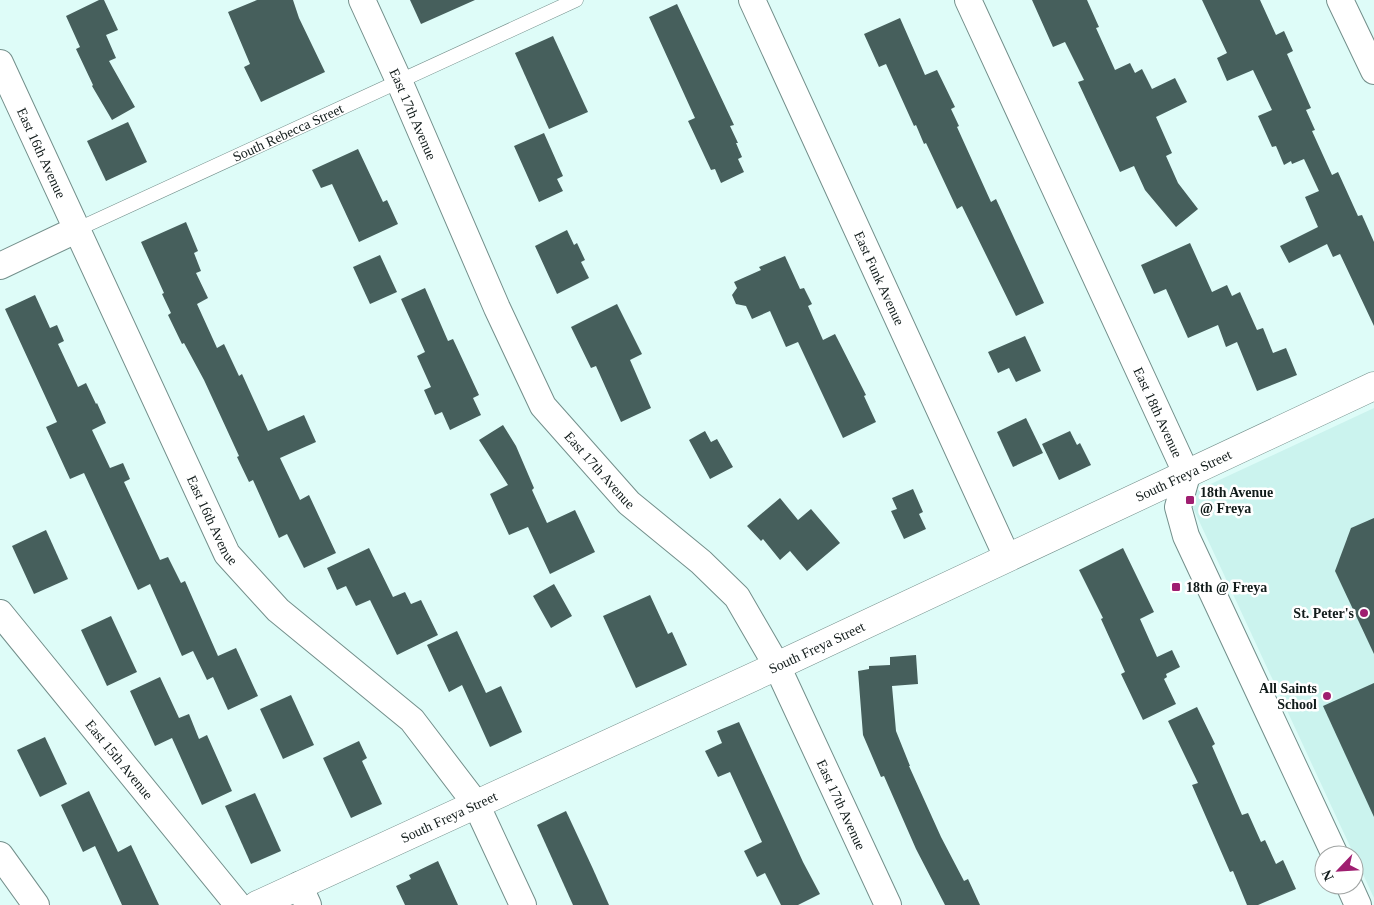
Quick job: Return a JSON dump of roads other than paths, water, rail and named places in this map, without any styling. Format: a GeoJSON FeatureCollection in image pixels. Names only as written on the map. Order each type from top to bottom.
{"type":"FeatureCollection","features":[{"type":"Feature","properties":{"kind":"main road","name":"South Freya Street"},"geometry":{"type":"LineString","coordinates":[[257,905],[303,895],[476,804],[777,666],[1007,557],[1372,391]]}},
{"type":"Feature","properties":{"kind":"street","name":"East 17th Avenue"},"geometry":{"type":"LineString","coordinates":[[362,0],[400,81],[497,308],[543,406],[628,503],[700,562],[737,597],[777,666],[888,905]]}},
{"type":"Feature","properties":{"kind":"street","name":"East Funk Avenue"},"geometry":{"type":"LineString","coordinates":[[752,0],[1007,557]]}},
{"type":"Feature","properties":{"kind":"street","name":"East 18th Avenue"},"geometry":{"type":"LineString","coordinates":[[968,0],[1187,475],[1178,507],[1186,536],[1330,845]]}},
{"type":"Feature","properties":{"kind":"street"},"geometry":{"type":"LineString","coordinates":[[1340,0],[1374,71]]}},
{"type":"Feature","properties":{"kind":"street","name":"East 16th Avenue"},"geometry":{"type":"LineString","coordinates":[[0,63],[227,554],[278,610],[412,720],[476,804],[523,905]]}},
{"type":"Feature","properties":{"kind":"street","name":"South Rebecca Street"},"geometry":{"type":"LineString","coordinates":[[0,266],[78,229]]}},
{"type":"Feature","properties":{"kind":"street","name":"East 15th Avenue"},"geometry":{"type":"LineString","coordinates":[[0,613],[238,905]]}},
{"type":"Feature","properties":{"kind":"street"},"geometry":{"type":"LineString","coordinates":[[0,855],[36,905]]}},
{"type":"Feature","properties":{"kind":"lane","name":"South Rebecca Street"},"geometry":{"type":"LineString","coordinates":[[78,229],[576,0]]}},
{"type":"Feature","properties":{"kind":"place","name":"18th Avenue @ Freya"},"geometry":{"type":"Point","coordinates":[1190,500]}},
{"type":"Feature","properties":{"kind":"place","name":"18th @ Freya"},"geometry":{"type":"Point","coordinates":[1176,587]}},
{"type":"Feature","properties":{"kind":"place","name":"St. Peter's"},"geometry":{"type":"Point","coordinates":[1364,613]}},
{"type":"Feature","properties":{"kind":"place","name":"All Saints School"},"geometry":{"type":"Point","coordinates":[1327,696]}}]}
